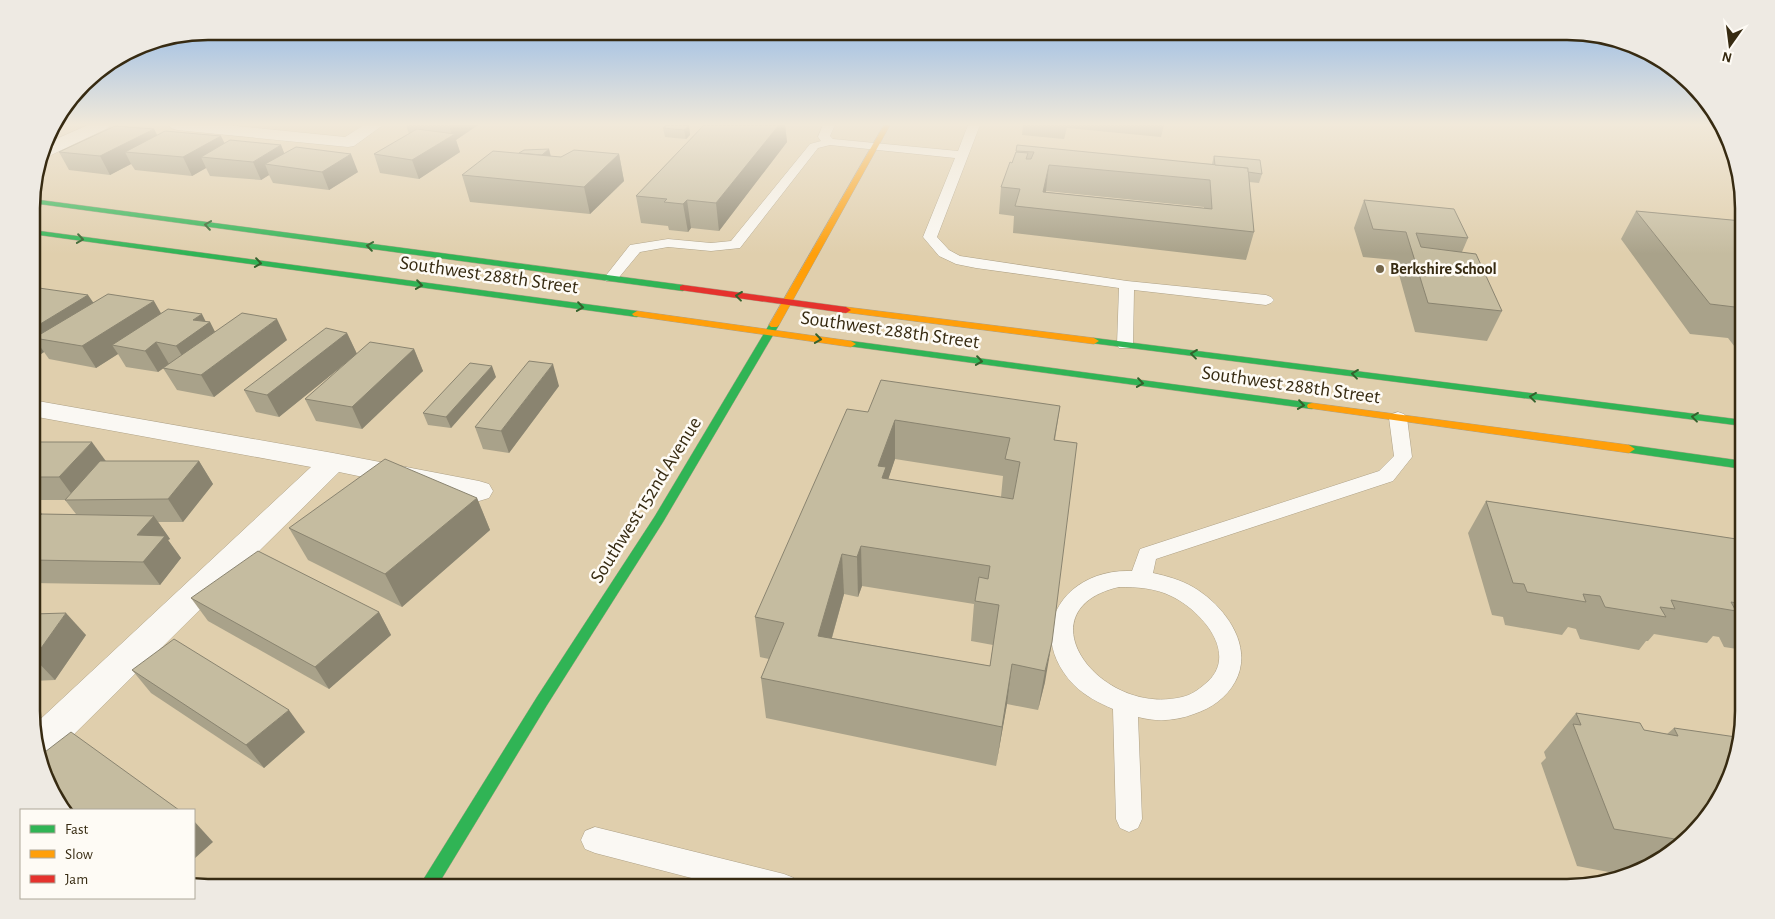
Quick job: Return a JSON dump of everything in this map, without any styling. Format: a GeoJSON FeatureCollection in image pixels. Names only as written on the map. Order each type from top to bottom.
{"type":"FeatureCollection","features":[{"type":"Feature","properties":{"kind":"main road","name":"Southwest 152nd Avenue"},"geometry":{"type":"LineString","coordinates":[[432,879],[542,700],[659,519],[770,332],[864,168]]}},
{"type":"Feature","properties":{"kind":"main road","name":"Southwest 288th Street"},"geometry":{"type":"LineString","coordinates":[[40,202],[787,302],[1735,422]]}},
{"type":"Feature","properties":{"kind":"main road","name":"Southwest 288th Street"},"geometry":{"type":"LineString","coordinates":[[40,233],[770,332],[1394,405],[1735,464]]}},
{"type":"Feature","properties":{"kind":"main road"},"geometry":{"type":"LineString","coordinates":[[1388,378],[1394,405]]}},
{"type":"Feature","properties":{"kind":"street"},"geometry":{"type":"LineString","coordinates":[[40,413],[333,462],[479,491]]}},
{"type":"Feature","properties":{"kind":"street"},"geometry":{"type":"LineString","coordinates":[[42,741],[333,462]]}},
{"type":"Feature","properties":{"kind":"lane"},"geometry":{"type":"LineString","coordinates":[[611,278],[635,248],[668,243],[712,247],[735,244],[796,168]]}},
{"type":"Feature","properties":{"kind":"lane"},"geometry":{"type":"LineString","coordinates":[[957,168],[930,237],[941,253],[951,258],[976,264],[1127,285],[1266,300]]}},
{"type":"Feature","properties":{"kind":"lane"},"geometry":{"type":"LineString","coordinates":[[1125,345],[1127,285]]}},
{"type":"Feature","properties":{"kind":"lane"},"geometry":{"type":"LineString","coordinates":[[1141,579],[1147,554],[1386,476],[1403,457],[1394,405]]}},
{"type":"Feature","properties":{"kind":"lane"},"geometry":{"type":"LineString","coordinates":[[1119,579],[1141,579],[1164,583],[1185,593],[1204,606],[1219,622],[1228,640],[1231,659],[1227,677],[1216,692],[1198,703],[1176,710],[1151,710],[1125,703],[1102,692],[1082,677],[1070,659],[1063,640],[1063,622],[1069,606],[1081,593],[1098,584],[1119,579]]}},
{"type":"Feature","properties":{"kind":"lane"},"geometry":{"type":"LineString","coordinates":[[1125,703],[1129,819]]}},
{"type":"Feature","properties":{"kind":"lane"},"geometry":{"type":"LineString","coordinates":[[596,840],[743,879]]}},
{"type":"Feature","properties":{"kind":"building"},"geometry":{"type":"Polygon","coordinates":[[[293,168],[329,168],[322,172],[293,168]]]}},
{"type":"Feature","properties":{"kind":"building"},"geometry":{"type":"Polygon","coordinates":[[[471,168],[604,168],[584,187],[462,175],[471,168]]]}},
{"type":"Feature","properties":{"kind":"building"},"geometry":{"type":"Polygon","coordinates":[[[663,168],[744,168],[716,203],[687,200],[683,204],[664,202],[667,199],[636,196],[663,168]]]}},
{"type":"Feature","properties":{"kind":"building"},"geometry":{"type":"Polygon","coordinates":[[[1008,168],[1048,168],[1043,192],[1212,209],[1210,180],[1080,168],[1248,168],[1254,232],[1015,206],[1020,189],[1001,187],[1008,168]]]}},
{"type":"Feature","properties":{"kind":"building"},"geometry":{"type":"Polygon","coordinates":[[[1248,168],[1261,168],[1262,174],[1248,172],[1248,168]]]}},
{"type":"Feature","properties":{"kind":"building"},"geometry":{"type":"Polygon","coordinates":[[[1364,200],[1454,209],[1468,238],[1416,233],[1421,247],[1476,254],[1502,311],[1428,303],[1406,232],[1373,229],[1364,200]]]}},
{"type":"Feature","properties":{"kind":"building"},"geometry":{"type":"Polygon","coordinates":[[[1636,211],[1735,220],[1735,307],[1710,304],[1636,211]]]}},
{"type":"Feature","properties":{"kind":"building"},"geometry":{"type":"Polygon","coordinates":[[[40,288],[88,295],[40,324],[40,288]]]}},
{"type":"Feature","properties":{"kind":"building"},"geometry":{"type":"Polygon","coordinates":[[[108,294],[154,301],[82,346],[40,339],[40,334],[108,294]]]}},
{"type":"Feature","properties":{"kind":"building"},"geometry":{"type":"Polygon","coordinates":[[[168,309],[202,314],[193,320],[210,322],[176,346],[156,342],[145,351],[112,345],[168,309]]]}},
{"type":"Feature","properties":{"kind":"building"},"geometry":{"type":"Polygon","coordinates":[[[242,313],[277,319],[201,375],[163,368],[242,313]]]}},
{"type":"Feature","properties":{"kind":"building"},"geometry":{"type":"Polygon","coordinates":[[[326,328],[347,333],[267,395],[244,390],[326,328]]]}},
{"type":"Feature","properties":{"kind":"building"},"geometry":{"type":"Polygon","coordinates":[[[370,342],[414,349],[352,407],[305,399],[370,342]]]}},
{"type":"Feature","properties":{"kind":"building"},"geometry":{"type":"Polygon","coordinates":[[[529,361],[553,364],[501,431],[475,427],[529,361]]]}},
{"type":"Feature","properties":{"kind":"building"},"geometry":{"type":"Polygon","coordinates":[[[470,363],[492,366],[446,417],[423,413],[470,363]]]}},
{"type":"Feature","properties":{"kind":"building"},"geometry":{"type":"Polygon","coordinates":[[[881,380],[1060,406],[1054,440],[1077,443],[1052,642],[1045,671],[1012,664],[1002,727],[761,678],[784,623],[755,617],[847,409],[868,412],[881,380]],[[895,420],[878,466],[886,467],[882,478],[1013,499],[1020,462],[1005,459],[1010,438],[895,420]],[[861,546],[857,557],[842,554],[818,636],[990,666],[999,605],[975,601],[979,577],[988,579],[990,566],[861,546]]]}},
{"type":"Feature","properties":{"kind":"building"},"geometry":{"type":"Polygon","coordinates":[[[40,442],[92,442],[59,477],[40,477],[40,442]]]}},
{"type":"Feature","properties":{"kind":"building"},"geometry":{"type":"Polygon","coordinates":[[[385,459],[477,498],[385,574],[289,528],[385,459]]]}},
{"type":"Feature","properties":{"kind":"building"},"geometry":{"type":"Polygon","coordinates":[[[100,461],[199,461],[168,499],[65,500],[100,461]]]}},
{"type":"Feature","properties":{"kind":"building"},"geometry":{"type":"Polygon","coordinates":[[[1486,501],[1735,539],[1735,603],[1731,602],[1735,611],[1671,600],[1675,609],[1660,607],[1666,617],[1605,607],[1600,596],[1583,594],[1586,602],[1527,592],[1524,584],[1513,583],[1486,501]]]}},
{"type":"Feature","properties":{"kind":"building"},"geometry":{"type":"Polygon","coordinates":[[[42,514],[154,516],[137,535],[165,536],[143,562],[40,560],[40,516],[42,514]]]}},
{"type":"Feature","properties":{"kind":"building"},"geometry":{"type":"Polygon","coordinates":[[[258,551],[379,612],[315,667],[191,598],[258,551]]]}},
{"type":"Feature","properties":{"kind":"building"},"geometry":{"type":"Polygon","coordinates":[[[66,613],[40,650],[40,614],[66,613]]]}},
{"type":"Feature","properties":{"kind":"building"},"geometry":{"type":"Polygon","coordinates":[[[174,639],[289,710],[246,745],[132,670],[174,639]]]}},
{"type":"Feature","properties":{"kind":"building"},"geometry":{"type":"Polygon","coordinates":[[[1576,713],[1640,723],[1644,730],[1678,736],[1674,728],[1733,737],[1726,765],[1718,785],[1707,804],[1693,822],[1675,839],[1614,829],[1573,724],[1581,725],[1576,713]]]}},
{"type":"Feature","properties":{"kind":"building"},"geometry":{"type":"Polygon","coordinates":[[[71,732],[178,809],[72,809],[57,785],[45,752],[71,732]]]}},
{"type":"Feature","properties":{"kind":"traffic: fast"},"geometry":{"type":"LineString","coordinates":[[40,202],[683,288]]}},
{"type":"Feature","properties":{"kind":"traffic: fast"},"geometry":{"type":"LineString","coordinates":[[40,233],[637,314]]}},
{"type":"Feature","properties":{"kind":"traffic: fast"},"geometry":{"type":"LineString","coordinates":[[432,879],[542,701],[659,519],[774,325]]}},
{"type":"Feature","properties":{"kind":"traffic: fast"},"geometry":{"type":"LineString","coordinates":[[1094,341],[1735,422]]}},
{"type":"Feature","properties":{"kind":"traffic: fast"},"geometry":{"type":"LineString","coordinates":[[851,344],[1312,406]]}},
{"type":"Feature","properties":{"kind":"traffic: fast"},"geometry":{"type":"LineString","coordinates":[[1629,449],[1735,464]]}},
{"type":"Feature","properties":{"kind":"traffic: slow"},"geometry":{"type":"LineString","coordinates":[[774,325],[863,168]]}},
{"type":"Feature","properties":{"kind":"traffic: slow"},"geometry":{"type":"LineString","coordinates":[[846,310],[1094,341]]}},
{"type":"Feature","properties":{"kind":"traffic: slow"},"geometry":{"type":"LineString","coordinates":[[637,314],[851,344]]}},
{"type":"Feature","properties":{"kind":"traffic: slow"},"geometry":{"type":"LineString","coordinates":[[1312,406],[1629,449]]}},
{"type":"Feature","properties":{"kind":"traffic: jam"},"geometry":{"type":"LineString","coordinates":[[683,288],[846,310]]}},
{"type":"Feature","properties":{"kind":"place","name":"Berkshire School"},"geometry":{"type":"Point","coordinates":[1380,269]}}]}
